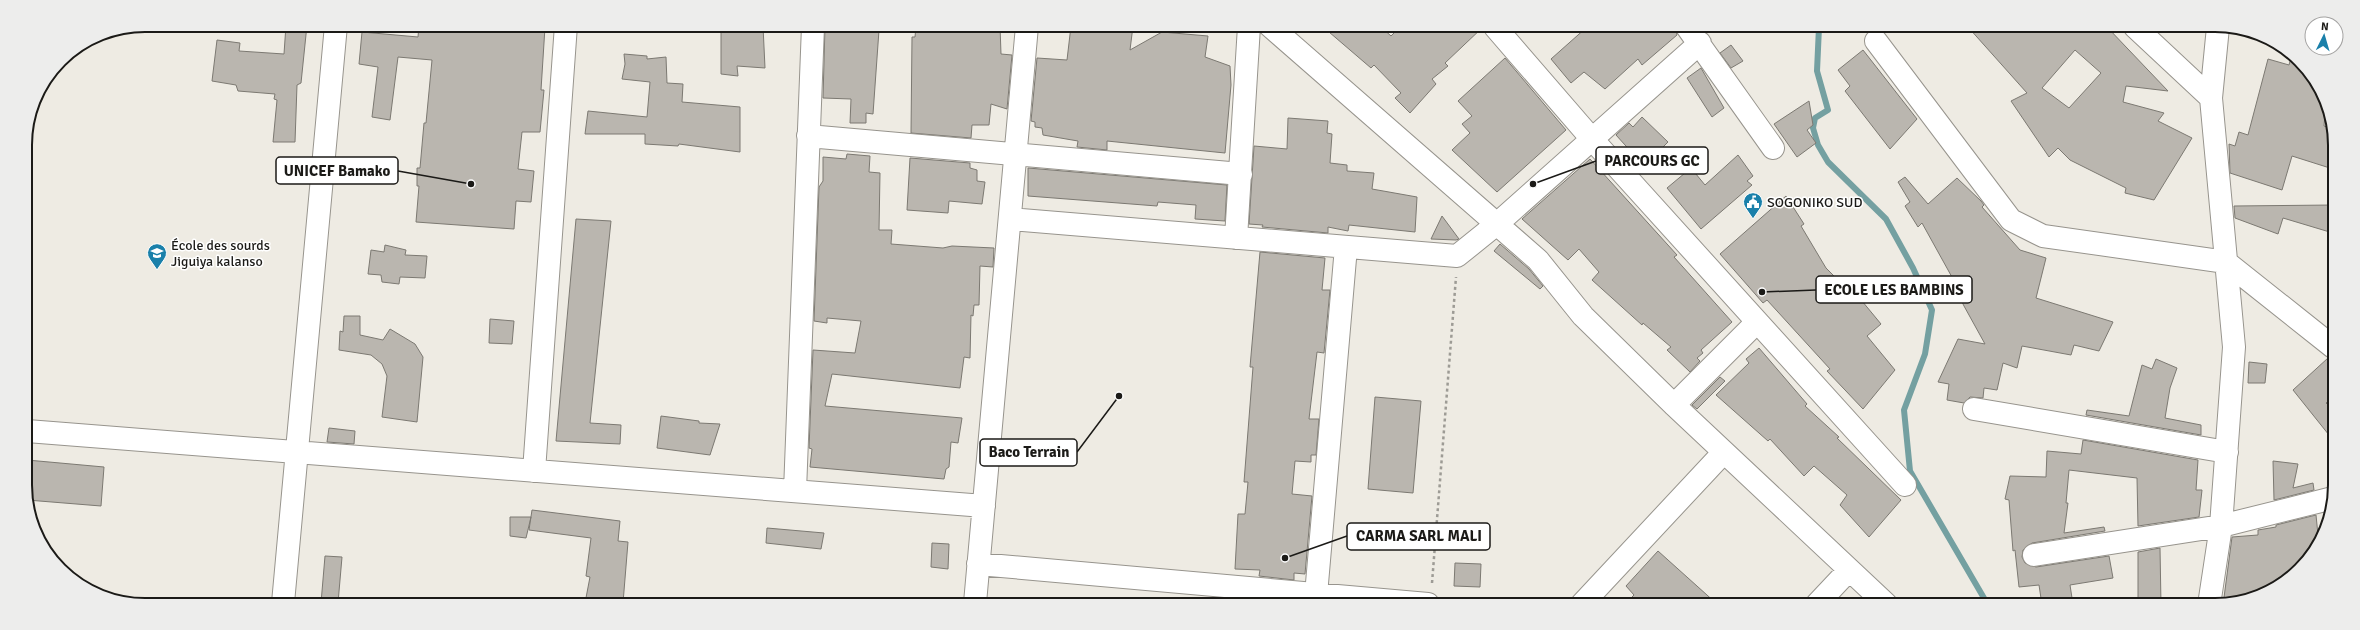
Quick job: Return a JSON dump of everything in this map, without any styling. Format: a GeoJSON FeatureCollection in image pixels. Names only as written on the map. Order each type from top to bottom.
{"type":"FeatureCollection","features":[{"type":"Feature","properties":{"kind":"street"},"geometry":{"type":"LineString","coordinates":[[283,598],[335,32]]}},
{"type":"Feature","properties":{"kind":"street"},"geometry":{"type":"LineString","coordinates":[[534,471],[566,32]]}},
{"type":"Feature","properties":{"kind":"street"},"geometry":{"type":"LineString","coordinates":[[795,491],[812,32]]}},
{"type":"Feature","properties":{"kind":"street"},"geometry":{"type":"LineString","coordinates":[[975,598],[1026,32]]}},
{"type":"Feature","properties":{"kind":"street"},"geometry":{"type":"LineString","coordinates":[[1236,238],[1249,32]]}},
{"type":"Feature","properties":{"kind":"street"},"geometry":{"type":"LineString","coordinates":[[1277,32],[1498,223],[1538,260],[1583,316],[1674,406],[1879,598]]}},
{"type":"Feature","properties":{"kind":"street"},"geometry":{"type":"LineString","coordinates":[[1500,32],[1591,138],[1692,247],[1757,322],[1905,485]]}},
{"type":"Feature","properties":{"kind":"street"},"geometry":{"type":"LineString","coordinates":[[2140,32],[2212,98]]}},
{"type":"Feature","properties":{"kind":"street"},"geometry":{"type":"LineString","coordinates":[[2210,598],[2221,526],[2234,347],[2212,98],[2218,32]]}},
{"type":"Feature","properties":{"kind":"street"},"geometry":{"type":"LineString","coordinates":[[1010,219],[1457,256],[1498,223],[1591,138],[1693,35],[1773,148]]}},
{"type":"Feature","properties":{"kind":"street"},"geometry":{"type":"LineString","coordinates":[[1876,41],[2012,220],[2043,236],[2226,262],[2328,343]]}},
{"type":"Feature","properties":{"kind":"street"},"geometry":{"type":"LineString","coordinates":[[808,136],[1241,174]]}},
{"type":"Feature","properties":{"kind":"street"},"geometry":{"type":"LineString","coordinates":[[1317,598],[1346,247]]}},
{"type":"Feature","properties":{"kind":"street"},"geometry":{"type":"LineString","coordinates":[[1674,406],[1757,322]]}},
{"type":"Feature","properties":{"kind":"street"},"geometry":{"type":"LineString","coordinates":[[1974,409],[2227,452]]}},
{"type":"Feature","properties":{"kind":"street"},"geometry":{"type":"LineString","coordinates":[[32,431],[984,506]]}},
{"type":"Feature","properties":{"kind":"street"},"geometry":{"type":"LineString","coordinates":[[1588,598],[1724,452]]}},
{"type":"Feature","properties":{"kind":"street"},"geometry":{"type":"LineString","coordinates":[[2034,555],[2221,526],[2327,500]]}},
{"type":"Feature","properties":{"kind":"street"},"geometry":{"type":"LineString","coordinates":[[978,564],[1307,598]]}},
{"type":"Feature","properties":{"kind":"street"},"geometry":{"type":"LineString","coordinates":[[1823,598],[1849,570]]}},
{"type":"Feature","properties":{"kind":"street"},"geometry":{"type":"LineString","coordinates":[[1355,598],[1430,596]]}},
{"type":"Feature","properties":{"kind":"path"},"geometry":{"type":"LineString","coordinates":[[1430,596],[1457,256]]}},
{"type":"Feature","properties":{"kind":"building"},"geometry":{"type":"Polygon","coordinates":[[[286,32],[306,32],[301,83],[297,85],[295,142],[273,142],[277,100],[274,99],[275,94],[238,91],[236,85],[212,81],[217,40],[240,43],[239,51],[284,54],[286,32]]]}},
{"type":"Feature","properties":{"kind":"building"},"geometry":{"type":"Polygon","coordinates":[[[362,32],[418,37],[418,32],[545,32],[541,90],[544,90],[540,132],[522,132],[518,169],[534,171],[531,202],[516,201],[514,229],[416,222],[419,186],[417,186],[417,168],[420,168],[432,60],[398,57],[390,120],[372,117],[378,67],[359,64],[362,32]]]}},
{"type":"Feature","properties":{"kind":"building"},"geometry":{"type":"Polygon","coordinates":[[[721,32],[763,32],[765,68],[737,66],[738,76],[721,74],[721,32]]]}},
{"type":"Feature","properties":{"kind":"building"},"geometry":{"type":"Polygon","coordinates":[[[825,32],[879,32],[873,114],[866,113],[866,123],[850,123],[851,99],[823,98],[825,32]]]}},
{"type":"Feature","properties":{"kind":"building"},"geometry":{"type":"Polygon","coordinates":[[[915,32],[1000,32],[1001,54],[1012,55],[1007,109],[991,104],[989,125],[972,125],[971,138],[911,133],[912,37],[915,37],[915,32]]]}},
{"type":"Feature","properties":{"kind":"building"},"geometry":{"type":"Polygon","coordinates":[[[1070,32],[1132,32],[1130,50],[1162,32],[1208,36],[1205,57],[1230,66],[1231,85],[1225,153],[1107,141],[1107,150],[1077,147],[1078,141],[1043,135],[1042,128],[1035,127],[1035,122],[1031,121],[1037,58],[1067,60],[1070,32]]]}},
{"type":"Feature","properties":{"kind":"building"},"geometry":{"type":"Polygon","coordinates":[[[1329,32],[1387,32],[1391,36],[1395,32],[1478,32],[1445,63],[1448,66],[1432,79],[1436,84],[1410,113],[1395,98],[1401,93],[1374,65],[1371,68],[1329,32]]]}},
{"type":"Feature","properties":{"kind":"building"},"geometry":{"type":"Polygon","coordinates":[[[1581,32],[1676,32],[1677,35],[1642,65],[1638,59],[1605,89],[1584,72],[1571,83],[1551,59],[1581,32]]]}},
{"type":"Feature","properties":{"kind":"building"},"geometry":{"type":"Polygon","coordinates":[[[1972,32],[2112,32],[2168,91],[2126,86],[2123,102],[2164,113],[2158,121],[2192,138],[2154,200],[2125,193],[2126,188],[2070,160],[2058,148],[2049,157],[2011,101],[2027,93],[1972,32]],[[2075,50],[2042,88],[2069,108],[2101,73],[2075,50]]]}},
{"type":"Feature","properties":{"kind":"building"},"geometry":{"type":"Polygon","coordinates":[[[1731,45],[1743,61],[1731,68],[1720,53],[1731,45]]]}},
{"type":"Feature","properties":{"kind":"building"},"geometry":{"type":"Polygon","coordinates":[[[1863,50],[1917,119],[1890,149],[1845,91],[1850,86],[1838,70],[1863,50]]]}},
{"type":"Feature","properties":{"kind":"building"},"geometry":{"type":"Polygon","coordinates":[[[624,54],[647,56],[647,59],[666,57],[667,83],[683,84],[682,102],[740,107],[740,152],[679,144],[678,146],[645,144],[645,134],[585,134],[588,111],[647,117],[650,82],[622,79],[625,64],[624,54]]]}},
{"type":"Feature","properties":{"kind":"building"},"geometry":{"type":"Polygon","coordinates":[[[1505,58],[1566,130],[1497,192],[1452,150],[1470,133],[1462,124],[1472,116],[1458,101],[1505,58]]]}},
{"type":"Feature","properties":{"kind":"building"},"geometry":{"type":"Polygon","coordinates":[[[2268,59],[2289,65],[2290,61],[2305,76],[2322,109],[2325,118],[2324,126],[2327,127],[2328,138],[2328,167],[2292,156],[2282,190],[2230,173],[2229,144],[2235,146],[2239,132],[2248,135],[2268,59]]]}},
{"type":"Feature","properties":{"kind":"building"},"geometry":{"type":"Polygon","coordinates":[[[1701,68],[1724,108],[1712,117],[1687,78],[1701,68]]]}},
{"type":"Feature","properties":{"kind":"building"},"geometry":{"type":"Polygon","coordinates":[[[1809,101],[1813,125],[1807,130],[1816,143],[1797,157],[1774,124],[1809,101]]]}},
{"type":"Feature","properties":{"kind":"building"},"geometry":{"type":"Polygon","coordinates":[[[1642,117],[1668,142],[1644,166],[1616,135],[1629,123],[1633,127],[1642,117]]]}},
{"type":"Feature","properties":{"kind":"building"},"geometry":{"type":"Polygon","coordinates":[[[1288,118],[1328,121],[1327,133],[1332,134],[1330,163],[1347,165],[1347,171],[1374,173],[1372,189],[1417,197],[1415,232],[1349,225],[1348,231],[1328,227],[1328,233],[1262,227],[1263,225],[1249,224],[1254,146],[1287,149],[1288,118]]]}},
{"type":"Feature","properties":{"kind":"building"},"geometry":{"type":"Polygon","coordinates":[[[847,154],[870,156],[869,172],[880,173],[879,230],[892,230],[891,244],[943,248],[952,246],[994,248],[993,267],[980,266],[979,305],[974,305],[973,316],[971,315],[970,358],[964,357],[960,388],[832,374],[825,406],[962,418],[958,443],[951,442],[949,467],[946,469],[944,479],[810,467],[812,449],[809,448],[813,350],[855,353],[861,321],[827,318],[827,323],[814,321],[819,187],[823,181],[823,157],[846,159],[847,154]]]}},
{"type":"Feature","properties":{"kind":"building"},"geometry":{"type":"Polygon","coordinates":[[[1738,155],[1753,176],[1747,181],[1752,185],[1701,229],[1667,188],[1691,168],[1705,185],[1738,155]]]}},
{"type":"Feature","properties":{"kind":"building"},"geometry":{"type":"Polygon","coordinates":[[[910,158],[970,163],[970,168],[977,170],[977,181],[985,182],[982,204],[949,201],[948,213],[907,210],[910,158]]]}},
{"type":"Feature","properties":{"kind":"building"},"geometry":{"type":"Polygon","coordinates":[[[1590,159],[1677,255],[1674,257],[1732,322],[1701,350],[1703,353],[1697,358],[1700,361],[1690,372],[1667,350],[1671,347],[1643,323],[1642,325],[1592,280],[1599,272],[1579,249],[1568,260],[1522,219],[1590,159]]]}},
{"type":"Feature","properties":{"kind":"building"},"geometry":{"type":"Polygon","coordinates":[[[1028,168],[1227,185],[1225,221],[1195,219],[1196,205],[1158,202],[1157,206],[1028,196],[1028,168]]]}},
{"type":"Feature","properties":{"kind":"building"},"geometry":{"type":"Polygon","coordinates":[[[1905,177],[1928,204],[1957,178],[1981,201],[1984,205],[1982,207],[2020,250],[2046,258],[2036,298],[2113,322],[2099,351],[2074,345],[2071,355],[2022,346],[2017,368],[2003,363],[1997,390],[1984,388],[1983,398],[1970,397],[1964,403],[1947,400],[1949,384],[1938,382],[1958,339],[1985,344],[1960,298],[1963,297],[1922,223],[1918,227],[1905,206],[1910,202],[1898,182],[1905,177]]]}},
{"type":"Feature","properties":{"kind":"building"},"geometry":{"type":"Polygon","coordinates":[[[1786,196],[1804,224],[1801,226],[1826,268],[1860,302],[1862,301],[1881,324],[1867,336],[1895,370],[1863,409],[1827,371],[1830,369],[1767,300],[1763,303],[1720,254],[1786,196]]]}},
{"type":"Feature","properties":{"kind":"building"},"geometry":{"type":"Polygon","coordinates":[[[2328,205],[2328,232],[2283,218],[2278,234],[2235,218],[2234,206],[2328,205]]]}},
{"type":"Feature","properties":{"kind":"building"},"geometry":{"type":"Polygon","coordinates":[[[1442,216],[1459,239],[1431,239],[1442,216]]]}},
{"type":"Feature","properties":{"kind":"building"},"geometry":{"type":"Polygon","coordinates":[[[576,219],[611,221],[590,423],[621,425],[620,444],[556,441],[576,219]]]}},
{"type":"Feature","properties":{"kind":"building"},"geometry":{"type":"Polygon","coordinates":[[[1500,244],[1529,269],[1543,286],[1540,289],[1494,251],[1500,244]]]}},
{"type":"Feature","properties":{"kind":"building"},"geometry":{"type":"Polygon","coordinates":[[[385,245],[406,250],[405,255],[427,256],[425,278],[400,277],[399,284],[382,282],[381,275],[368,274],[371,250],[384,252],[385,245]]]}},
{"type":"Feature","properties":{"kind":"building"},"geometry":{"type":"Polygon","coordinates":[[[1260,252],[1325,258],[1322,290],[1330,290],[1324,353],[1317,352],[1309,419],[1319,419],[1316,455],[1311,455],[1311,462],[1295,461],[1292,494],[1312,496],[1305,574],[1294,573],[1294,580],[1259,576],[1260,570],[1235,569],[1238,514],[1245,514],[1248,482],[1244,482],[1253,367],[1250,367],[1260,252]]]}},
{"type":"Feature","properties":{"kind":"building"},"geometry":{"type":"Polygon","coordinates":[[[344,316],[360,316],[360,335],[383,340],[390,329],[415,344],[423,357],[417,422],[382,417],[387,376],[382,364],[371,355],[339,350],[340,331],[343,332],[344,316]]]}},
{"type":"Feature","properties":{"kind":"building"},"geometry":{"type":"Polygon","coordinates":[[[490,319],[514,321],[512,344],[489,343],[490,319]]]}},
{"type":"Feature","properties":{"kind":"building"},"geometry":{"type":"Polygon","coordinates":[[[1759,348],[1807,404],[1805,406],[1839,437],[1837,438],[1901,500],[1869,537],[1840,505],[1847,495],[1814,466],[1804,476],[1770,439],[1768,441],[1716,395],[1749,363],[1746,359],[1759,348]]]}},
{"type":"Feature","properties":{"kind":"building"},"geometry":{"type":"Polygon","coordinates":[[[2328,358],[2328,401],[2326,403],[2328,405],[2328,434],[2293,390],[2328,358]]]}},
{"type":"Feature","properties":{"kind":"building"},"geometry":{"type":"Polygon","coordinates":[[[2156,359],[2177,368],[2170,388],[2165,418],[2201,425],[2201,435],[2086,415],[2087,410],[2129,416],[2142,365],[2152,369],[2156,359]]]}},
{"type":"Feature","properties":{"kind":"building"},"geometry":{"type":"Polygon","coordinates":[[[2249,362],[2267,364],[2265,383],[2248,383],[2249,362]]]}},
{"type":"Feature","properties":{"kind":"building"},"geometry":{"type":"Polygon","coordinates":[[[1720,377],[1725,381],[1697,409],[1692,405],[1720,377]]]}},
{"type":"Feature","properties":{"kind":"building"},"geometry":{"type":"Polygon","coordinates":[[[1375,397],[1421,401],[1413,493],[1368,489],[1375,397]]]}},
{"type":"Feature","properties":{"kind":"building"},"geometry":{"type":"Polygon","coordinates":[[[661,416],[699,421],[699,423],[720,424],[710,455],[657,448],[661,416]]]}},
{"type":"Feature","properties":{"kind":"building"},"geometry":{"type":"Polygon","coordinates":[[[329,428],[355,431],[354,444],[327,442],[329,428]]]}},
{"type":"Feature","properties":{"kind":"building"},"geometry":{"type":"Polygon","coordinates":[[[2083,440],[2198,460],[2196,490],[2202,490],[2199,517],[2138,526],[2137,478],[2069,470],[2066,503],[2068,503],[2064,533],[2104,527],[2105,531],[2032,543],[2023,550],[2022,557],[2025,563],[2036,567],[2109,556],[2113,578],[2070,585],[2072,598],[2041,598],[2039,585],[2019,587],[2015,550],[2013,551],[2009,500],[2005,499],[2010,476],[2046,477],[2047,451],[2081,454],[2083,440]]]}},
{"type":"Feature","properties":{"kind":"building"},"geometry":{"type":"Polygon","coordinates":[[[32,460],[104,467],[101,506],[33,500],[32,460]]]}},
{"type":"Feature","properties":{"kind":"building"},"geometry":{"type":"Polygon","coordinates":[[[2273,461],[2298,464],[2293,488],[2313,483],[2314,490],[2274,500],[2273,461]]]}},
{"type":"Feature","properties":{"kind":"building"},"geometry":{"type":"Polygon","coordinates":[[[532,510],[620,521],[618,541],[628,542],[623,598],[586,598],[590,577],[586,576],[591,538],[529,530],[532,510]]]}},
{"type":"Feature","properties":{"kind":"building"},"geometry":{"type":"Polygon","coordinates":[[[2316,515],[2318,531],[2305,554],[2278,579],[2244,594],[2224,598],[2232,537],[2258,535],[2258,530],[2276,527],[2276,525],[2316,515]]]}},
{"type":"Feature","properties":{"kind":"building"},"geometry":{"type":"Polygon","coordinates":[[[510,517],[531,517],[526,538],[510,536],[510,517]]]}},
{"type":"Feature","properties":{"kind":"building"},"geometry":{"type":"Polygon","coordinates":[[[767,528],[824,533],[821,549],[766,543],[767,528]]]}},
{"type":"Feature","properties":{"kind":"building"},"geometry":{"type":"Polygon","coordinates":[[[932,543],[949,544],[948,569],[931,567],[932,543]]]}},
{"type":"Feature","properties":{"kind":"building"},"geometry":{"type":"Polygon","coordinates":[[[2160,548],[2161,598],[2138,598],[2138,552],[2160,548]]]}},
{"type":"Feature","properties":{"kind":"building"},"geometry":{"type":"Polygon","coordinates":[[[1658,551],[1710,598],[1631,598],[1634,595],[1626,586],[1658,551]]]}},
{"type":"Feature","properties":{"kind":"building"},"geometry":{"type":"Polygon","coordinates":[[[325,556],[342,557],[338,598],[321,598],[325,556]]]}},
{"type":"Feature","properties":{"kind":"building"},"geometry":{"type":"Polygon","coordinates":[[[1455,563],[1481,564],[1480,587],[1454,586],[1455,563]]]}},
{"type":"Feature","properties":{"kind":"waterway"},"geometry":{"type":"LineString","coordinates":[[1819,32],[1817,71],[1828,110],[1815,118],[1813,128],[1818,145],[1828,162],[1886,219],[1913,268],[1932,310],[1925,354],[1904,410],[1910,471],[1984,598]]}},
{"type":"Feature","properties":{"kind":"place","name":"UNICEF Bamako"},"geometry":{"type":"Point","coordinates":[471,184]}},
{"type":"Feature","properties":{"kind":"place","name":"PARCOURS GC"},"geometry":{"type":"Point","coordinates":[1533,184]}},
{"type":"Feature","properties":{"kind":"place","name":"SOGONIKO SUD"},"geometry":{"type":"Point","coordinates":[1753,219]}},
{"type":"Feature","properties":{"kind":"place","name":"École des sourds Jiguiya kalanso"},"geometry":{"type":"Point","coordinates":[157,270]}},
{"type":"Feature","properties":{"kind":"place","name":"ECOLE LES BAMBINS"},"geometry":{"type":"Point","coordinates":[1762,292]}},
{"type":"Feature","properties":{"kind":"place","name":"Baco Terrain"},"geometry":{"type":"Point","coordinates":[1119,396]}},
{"type":"Feature","properties":{"kind":"place","name":"CARMA SARL MALI"},"geometry":{"type":"Point","coordinates":[1285,558]}}]}
